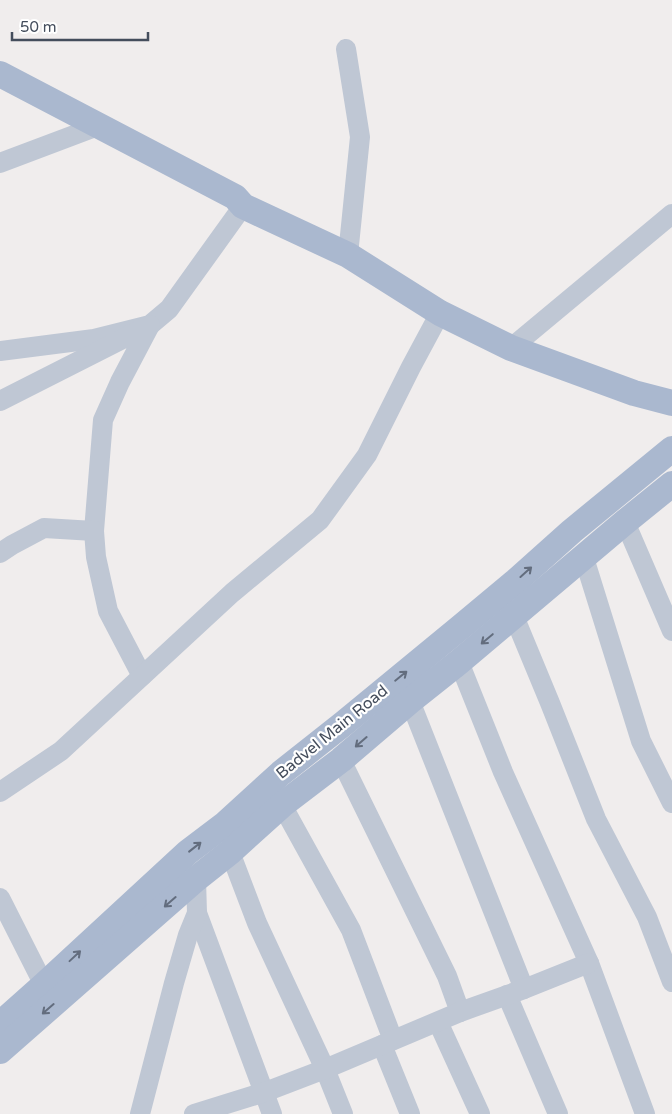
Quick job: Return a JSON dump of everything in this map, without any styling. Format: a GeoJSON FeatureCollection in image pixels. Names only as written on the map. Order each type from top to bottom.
{"type":"FeatureCollection","features":[{"type":"Feature","properties":{"kind":"main road"},"geometry":{"type":"LineString","coordinates":[[0,74],[235,197],[243,206],[348,255],[440,313],[511,348],[634,394],[672,403]]}},
{"type":"Feature","properties":{"kind":"main road","name":"Badvel Main Road"},"geometry":{"type":"LineString","coordinates":[[0,1024],[188,852],[225,824],[281,773],[462,626],[572,531],[672,449]]}},
{"type":"Feature","properties":{"kind":"main road","name":"Badvel Main Road"},"geometry":{"type":"LineString","coordinates":[[0,1051],[282,805],[341,760],[410,700],[459,662],[672,484]]}},
{"type":"Feature","properties":{"kind":"street"},"geometry":{"type":"LineString","coordinates":[[346,49],[360,137],[348,255]]}},
{"type":"Feature","properties":{"kind":"street"},"geometry":{"type":"LineString","coordinates":[[0,163],[98,126]]}},
{"type":"Feature","properties":{"kind":"street"},"geometry":{"type":"LineString","coordinates":[[0,401],[150,325],[170,310],[243,206]]}},
{"type":"Feature","properties":{"kind":"street"},"geometry":{"type":"LineString","coordinates":[[511,348],[672,214]]}},
{"type":"Feature","properties":{"kind":"street"},"geometry":{"type":"LineString","coordinates":[[0,792],[62,752],[232,592],[320,520],[367,455],[440,313]]}},
{"type":"Feature","properties":{"kind":"street"},"geometry":{"type":"LineString","coordinates":[[0,350],[94,339],[150,325]]}},
{"type":"Feature","properties":{"kind":"street"},"geometry":{"type":"LineString","coordinates":[[142,676],[108,611],[96,557],[94,531],[103,420],[120,382],[150,325]]}},
{"type":"Feature","properties":{"kind":"street"},"geometry":{"type":"LineString","coordinates":[[625,522],[672,631]]}},
{"type":"Feature","properties":{"kind":"street"},"geometry":{"type":"LineString","coordinates":[[0,553],[44,528],[94,531]]}},
{"type":"Feature","properties":{"kind":"street"},"geometry":{"type":"LineString","coordinates":[[584,558],[641,741],[672,803]]}},
{"type":"Feature","properties":{"kind":"street"},"geometry":{"type":"LineString","coordinates":[[514,616],[596,819],[647,917],[672,982]]}},
{"type":"Feature","properties":{"kind":"street"},"geometry":{"type":"LineString","coordinates":[[459,662],[503,772],[589,963],[645,1114]]}},
{"type":"Feature","properties":{"kind":"street"},"geometry":{"type":"LineString","coordinates":[[410,700],[558,1114]]}},
{"type":"Feature","properties":{"kind":"street"},"geometry":{"type":"LineString","coordinates":[[341,760],[446,976],[460,1012]]}},
{"type":"Feature","properties":{"kind":"street"},"geometry":{"type":"LineString","coordinates":[[282,805],[350,930],[410,1114]]}},
{"type":"Feature","properties":{"kind":"street"},"geometry":{"type":"LineString","coordinates":[[230,852],[257,923],[325,1069],[343,1114]]}},
{"type":"Feature","properties":{"kind":"street"},"geometry":{"type":"LineString","coordinates":[[196,879],[197,913],[272,1114]]}},
{"type":"Feature","properties":{"kind":"street"},"geometry":{"type":"LineString","coordinates":[[0,898],[44,985]]}},
{"type":"Feature","properties":{"kind":"street"},"geometry":{"type":"LineString","coordinates":[[140,1114],[174,983],[188,935],[197,913]]}},
{"type":"Feature","properties":{"kind":"street"},"geometry":{"type":"LineString","coordinates":[[194,1114],[265,1092],[460,1012],[589,963]]}},
{"type":"Feature","properties":{"kind":"street"},"geometry":{"type":"LineString","coordinates":[[438,1022],[480,1114]]}}]}
